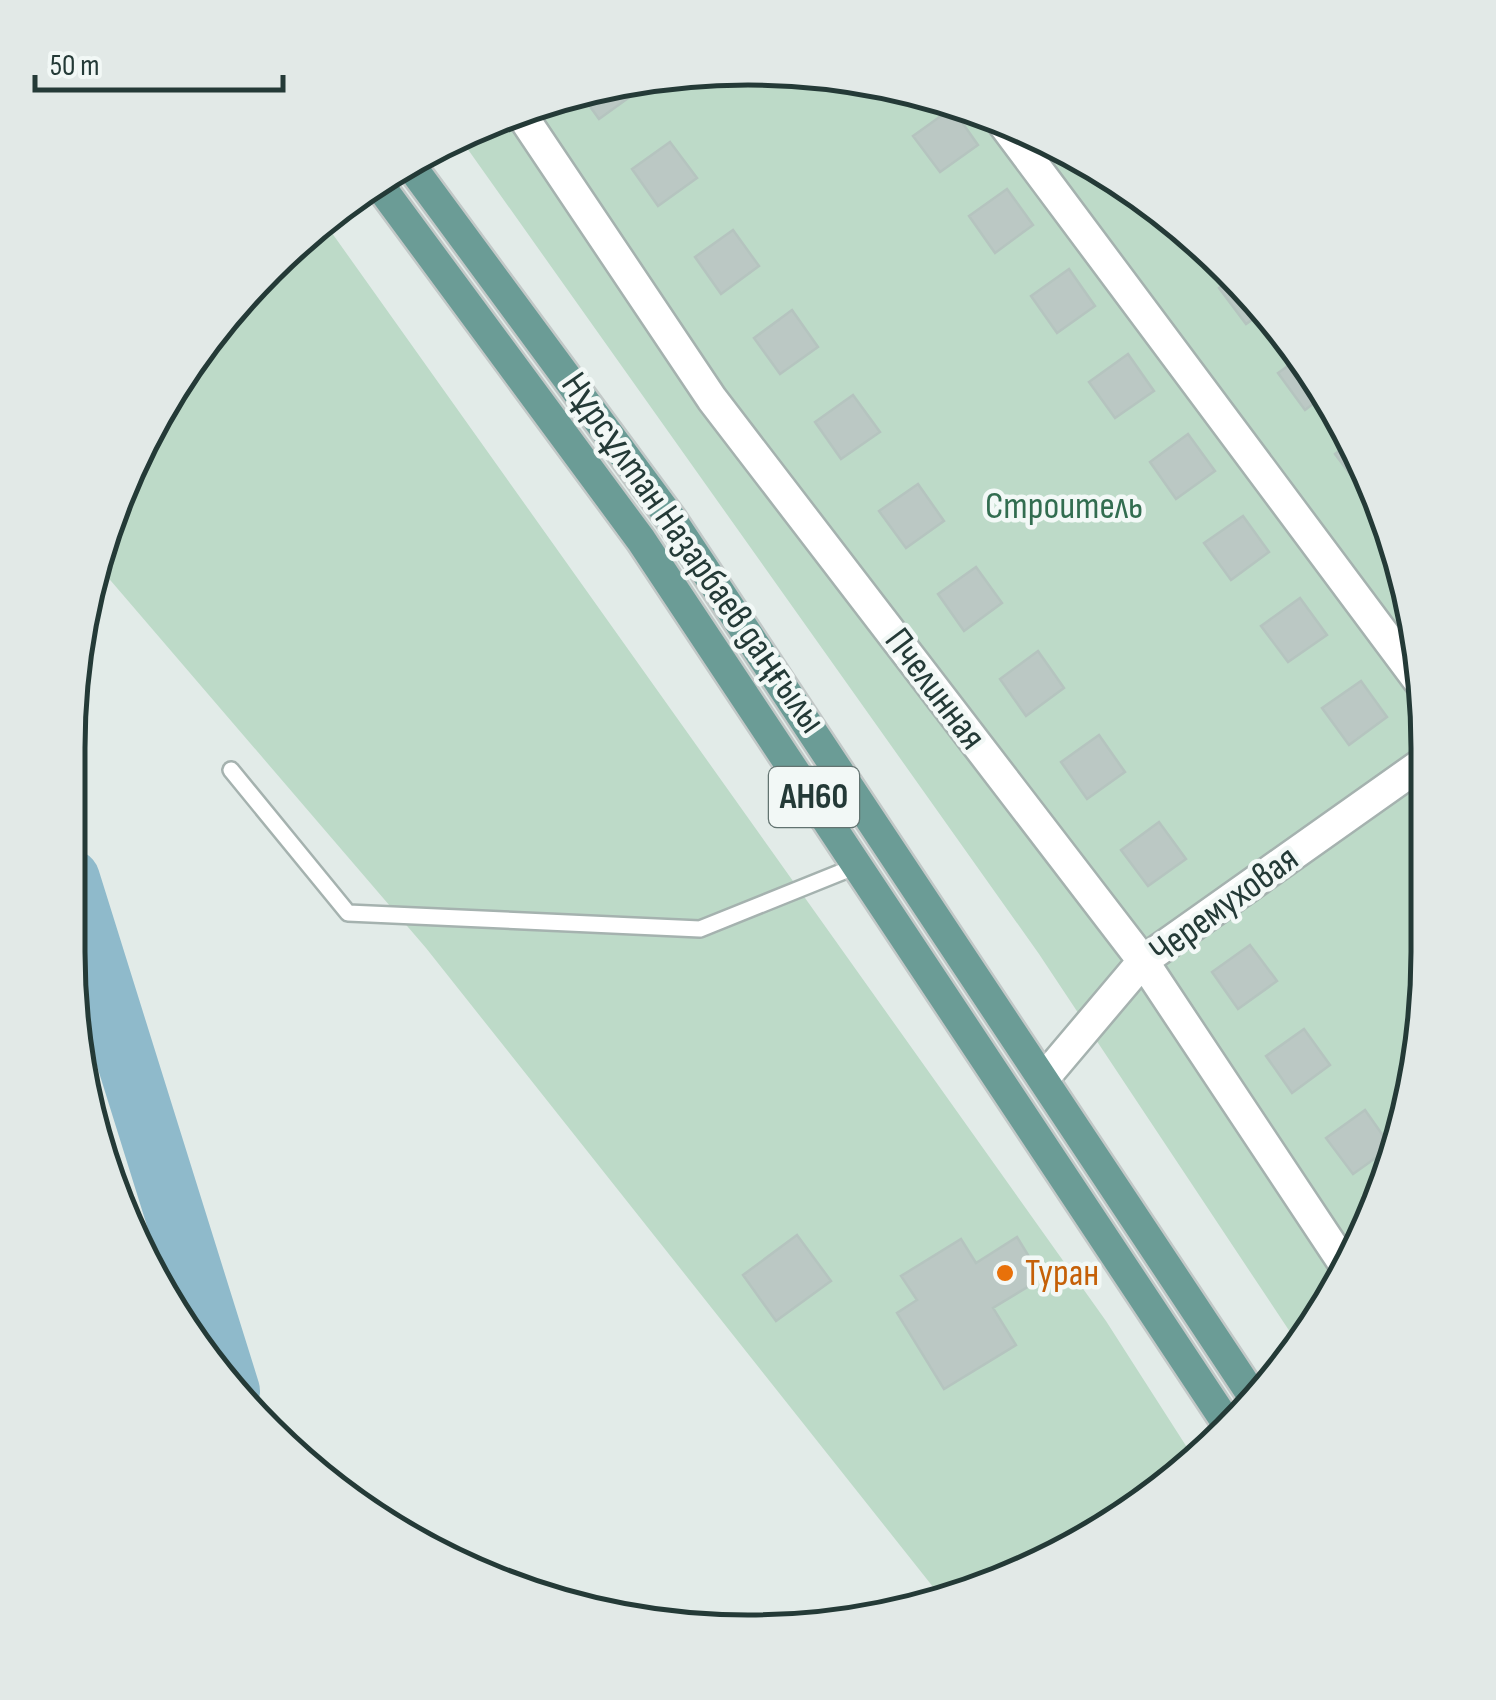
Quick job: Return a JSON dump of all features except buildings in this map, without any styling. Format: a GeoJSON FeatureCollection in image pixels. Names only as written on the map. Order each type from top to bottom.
{"type":"FeatureCollection","features":[{"type":"Feature","properties":{"kind":"main road","name":"Нұрсұлтан Назарбаев даңғылы"},"geometry":{"type":"LineString","coordinates":[[417,174],[671,519],[1248,1387]]}},
{"type":"Feature","properties":{"kind":"main road","name":"Нұрсұлтан Назарбаев даңғылы"},"geometry":{"type":"LineString","coordinates":[[385,194],[641,540],[1222,1416]]}},
{"type":"Feature","properties":{"kind":"street","name":"Пчелинная"},"geometry":{"type":"LineString","coordinates":[[527,123],[712,399],[1143,961],[1338,1255]]}},
{"type":"Feature","properties":{"kind":"street"},"geometry":{"type":"LineString","coordinates":[[1017,142],[1405,663]]}},
{"type":"Feature","properties":{"kind":"street","name":"Черемуховая"},"geometry":{"type":"LineString","coordinates":[[1044,1077],[1143,961],[1411,771]]}},
{"type":"Feature","properties":{"kind":"lane"},"geometry":{"type":"LineString","coordinates":[[232,770],[348,913],[700,928],[859,866]]}},
{"type":"Feature","properties":{"kind":"green space","name":"Строитель"},"geometry":{"type":"Polygon","coordinates":[[[705,86],[791,86],[920,108],[1002,135],[1080,174],[1116,197],[1152,222],[1217,279],[1274,344],[1343,455],[1376,535],[1405,661],[1411,748],[1410,995],[1398,1081],[1361,1206],[1322,1284],[1290,1332],[1039,954],[467,148],[576,108],[705,86]]]}},
{"type":"Feature","properties":{"kind":"green space"},"geometry":{"type":"Polygon","coordinates":[[[332,233],[1106,1321],[1187,1448],[1152,1478],[1080,1526],[1002,1565],[934,1588],[426,948],[108,577],[135,494],[174,416],[197,380],[222,344],[279,279],[332,233]]]}},
{"type":"Feature","properties":{"kind":"waterway"},"geometry":{"type":"LineString","coordinates":[[85,927],[217,1348]]}},
{"type":"Feature","properties":{"kind":"place","name":"Туран"},"geometry":{"type":"Point","coordinates":[1005,1273]}}]}
